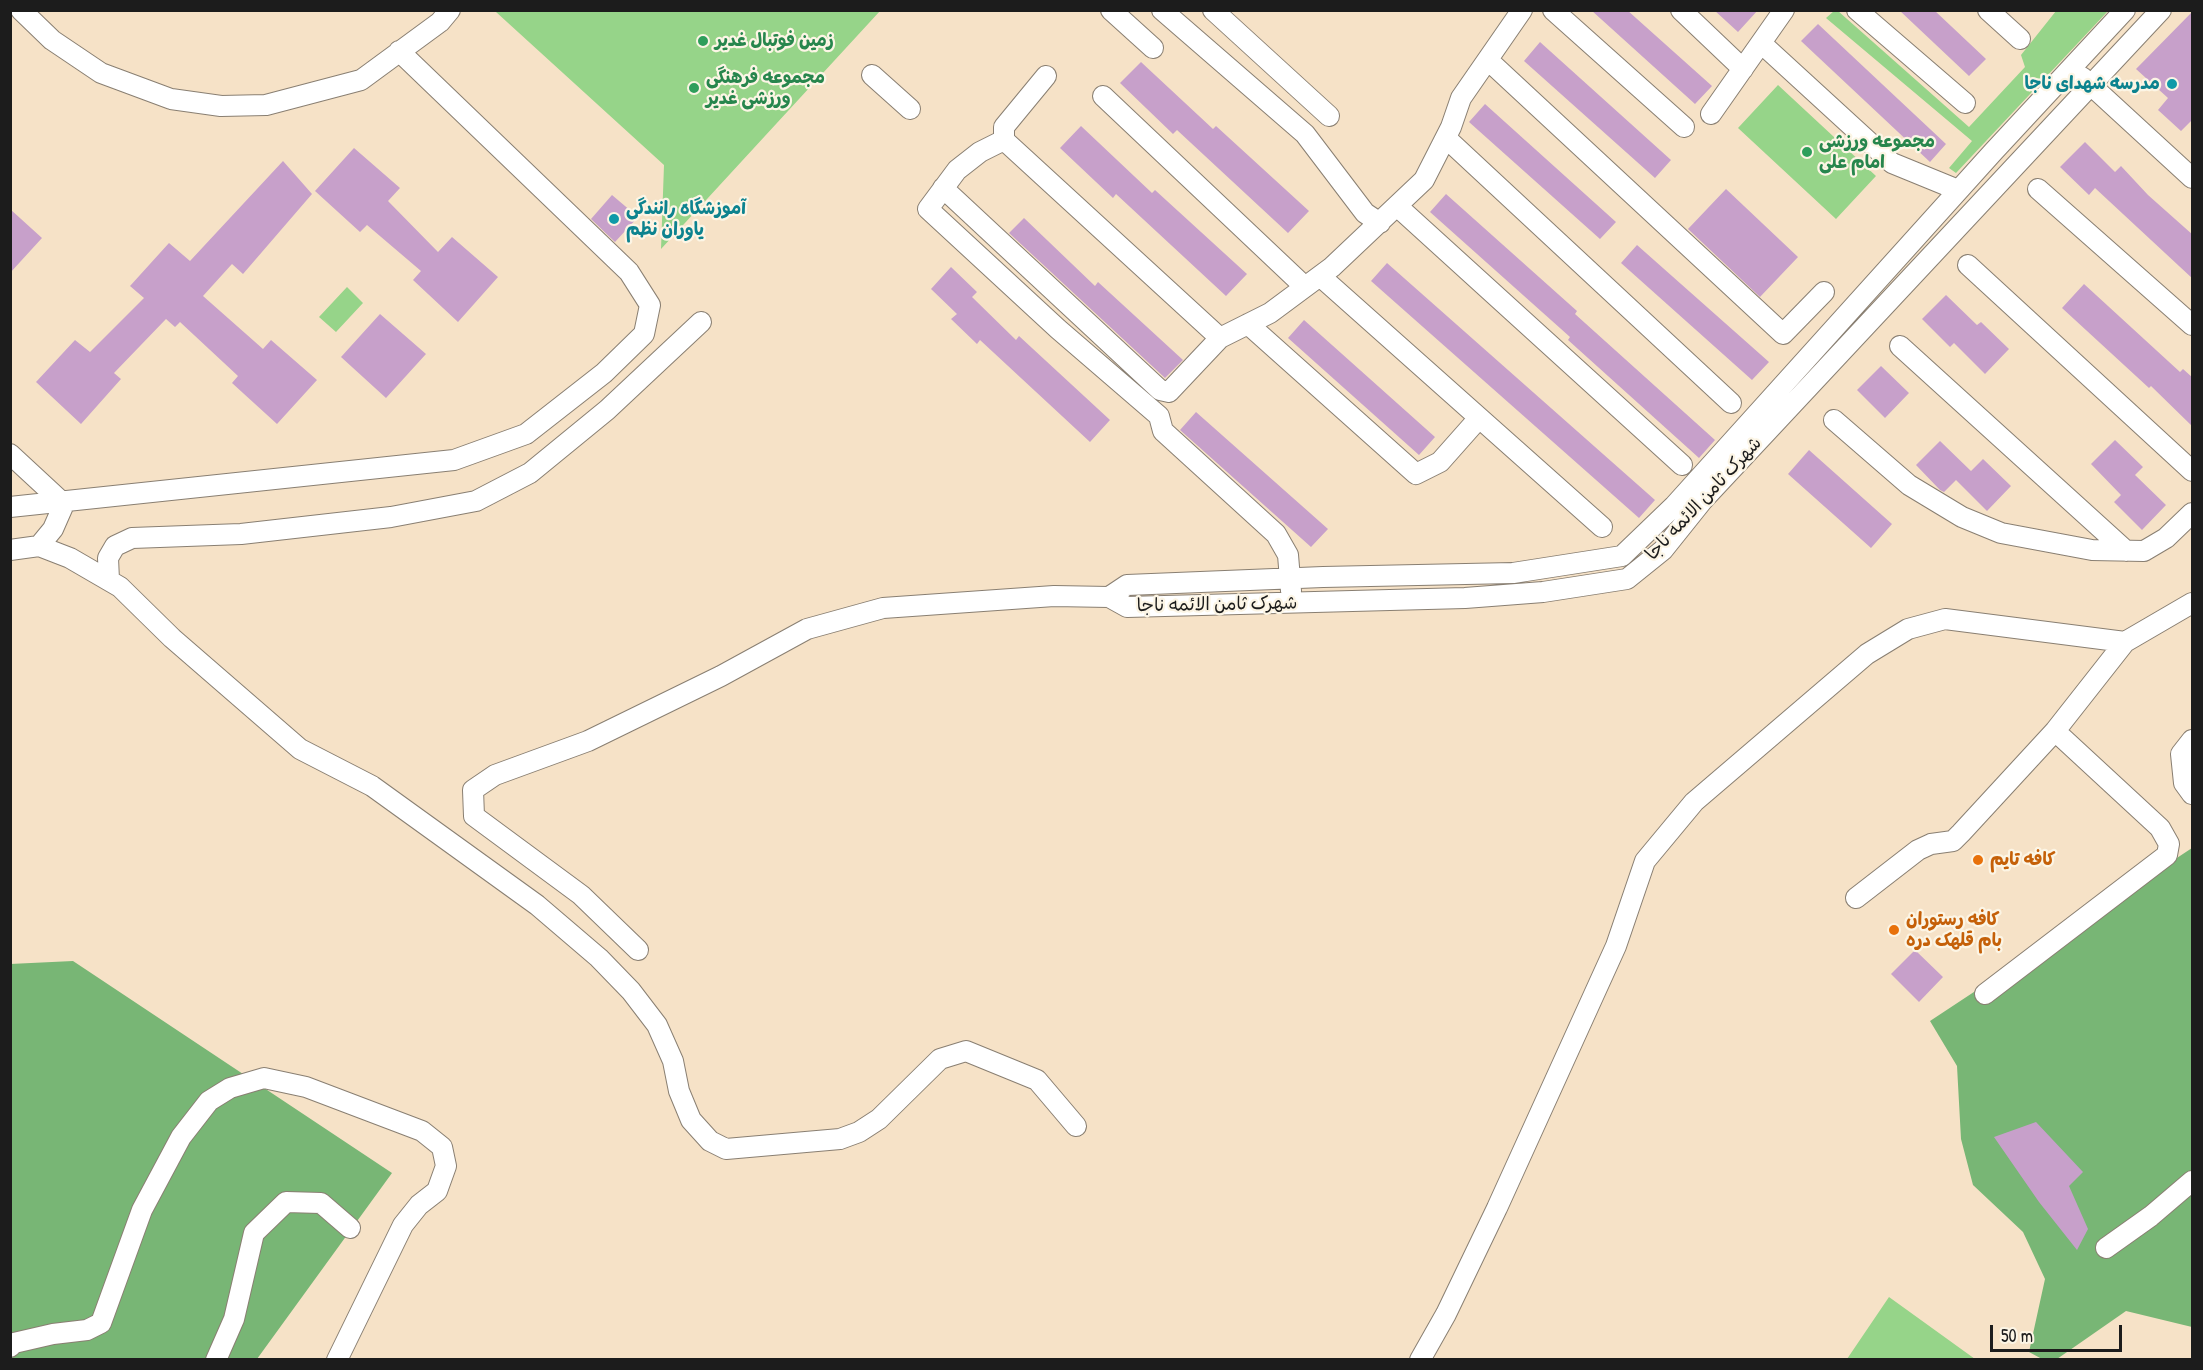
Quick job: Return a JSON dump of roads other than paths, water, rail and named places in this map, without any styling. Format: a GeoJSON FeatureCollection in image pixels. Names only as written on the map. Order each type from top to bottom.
{"type":"FeatureCollection","features":[{"type":"Feature","properties":{"kind":"street"},"geometry":{"type":"LineString","coordinates":[[21,10],[52,40],[101,72],[171,99],[221,106],[266,105],[361,80],[440,22],[450,10]]}},
{"type":"Feature","properties":{"kind":"street"},"geometry":{"type":"LineString","coordinates":[[1111,10],[1153,48]]}},
{"type":"Feature","properties":{"kind":"street"},"geometry":{"type":"LineString","coordinates":[[1162,10],[1305,134],[1365,213],[1380,223]]}},
{"type":"Feature","properties":{"kind":"street"},"geometry":{"type":"LineString","coordinates":[[1213,10],[1329,116]]}},
{"type":"Feature","properties":{"kind":"street"},"geometry":{"type":"LineString","coordinates":[[943,188],[1160,390],[1169,392],[1220,338],[1270,313],[1313,281],[1380,223],[1424,180],[1446,138],[1461,98],[1489,61],[1522,10]]}},
{"type":"Feature","properties":{"kind":"street"},"geometry":{"type":"LineString","coordinates":[[1553,10],[1684,127]]}},
{"type":"Feature","properties":{"kind":"street"},"geometry":{"type":"LineString","coordinates":[[1681,10],[1743,69]]}},
{"type":"Feature","properties":{"kind":"street"},"geometry":{"type":"LineString","coordinates":[[1711,114],[1784,10]]}},
{"type":"Feature","properties":{"kind":"street"},"geometry":{"type":"LineString","coordinates":[[1857,10],[1965,103]]}},
{"type":"Feature","properties":{"kind":"street"},"geometry":{"type":"LineString","coordinates":[[1988,10],[2020,39]]}},
{"type":"Feature","properties":{"kind":"street","name":"شهرک ثامن الائمه ناجا"},"geometry":{"type":"LineString","coordinates":[[2125,10],[1839,322],[1689,502],[1663,549],[1627,579],[1465,598],[1127,607],[1109,597],[1127,585],[1527,571],[1622,556],[1689,502],[1854,338],[2161,10]]}},
{"type":"Feature","properties":{"kind":"street"},"geometry":{"type":"LineString","coordinates":[[1761,43],[1892,163],[1958,190]]}},
{"type":"Feature","properties":{"kind":"street"},"geometry":{"type":"LineString","coordinates":[[10,507],[64,504],[454,460],[526,434],[604,373],[644,334],[650,304],[629,272],[399,51]]}},
{"type":"Feature","properties":{"kind":"street"},"geometry":{"type":"LineString","coordinates":[[1489,61],[1784,334],[1824,292]]}},
{"type":"Feature","properties":{"kind":"street"},"geometry":{"type":"LineString","coordinates":[[2072,67],[2193,178]]}},
{"type":"Feature","properties":{"kind":"street"},"geometry":{"type":"LineString","coordinates":[[872,75],[910,109]]}},
{"type":"Feature","properties":{"kind":"street"},"geometry":{"type":"LineString","coordinates":[[1046,76],[1004,127],[1004,140],[1220,338]]}},
{"type":"Feature","properties":{"kind":"street"},"geometry":{"type":"LineString","coordinates":[[1103,96],[1313,281],[1479,418],[1602,527]]}},
{"type":"Feature","properties":{"kind":"street"},"geometry":{"type":"LineString","coordinates":[[1446,138],[1731,403]]}},
{"type":"Feature","properties":{"kind":"street"},"geometry":{"type":"LineString","coordinates":[[1004,140],[980,152],[957,170],[928,209],[1058,329],[1159,416],[1163,431],[1276,534],[1288,555],[1292,603]]}},
{"type":"Feature","properties":{"kind":"street"},"geometry":{"type":"LineString","coordinates":[[2038,189],[2193,325]]}},
{"type":"Feature","properties":{"kind":"street"},"geometry":{"type":"LineString","coordinates":[[1397,206],[1682,465]]}},
{"type":"Feature","properties":{"kind":"street"},"geometry":{"type":"LineString","coordinates":[[1968,265],[2193,471]]}},
{"type":"Feature","properties":{"kind":"street"},"geometry":{"type":"LineString","coordinates":[[109,580],[108,558],[115,546],[132,538],[241,534],[391,517],[476,501],[530,473],[607,410],[701,322]]}},
{"type":"Feature","properties":{"kind":"street"},"geometry":{"type":"LineString","coordinates":[[1839,322],[1854,338]]}},
{"type":"Feature","properties":{"kind":"street"},"geometry":{"type":"LineString","coordinates":[[1248,324],[1416,474],[1440,462],[1479,418]]}},
{"type":"Feature","properties":{"kind":"street"},"geometry":{"type":"LineString","coordinates":[[1900,346],[2126,551]]}},
{"type":"Feature","properties":{"kind":"street"},"geometry":{"type":"LineString","coordinates":[[1834,420],[1909,484],[1962,517],[2001,533],[2092,550],[2144,551],[2166,538],[2193,513]]}},
{"type":"Feature","properties":{"kind":"street"},"geometry":{"type":"LineString","coordinates":[[10,454],[64,504]]}},
{"type":"Feature","properties":{"kind":"street"},"geometry":{"type":"LineString","coordinates":[[39,546],[53,530],[64,504]]}},
{"type":"Feature","properties":{"kind":"street"},"geometry":{"type":"LineString","coordinates":[[10,550],[39,546],[70,558],[120,587],[172,638],[300,749],[372,786],[537,905],[599,958],[631,992],[657,1025],[674,1061],[679,1091],[691,1120],[710,1141],[726,1149],[840,1139],[859,1132],[879,1119],[940,1059],[966,1051],[1037,1080],[1076,1126]]}},
{"type":"Feature","properties":{"kind":"street"},"geometry":{"type":"LineString","coordinates":[[1527,571],[1529,592]]}},
{"type":"Feature","properties":{"kind":"street"},"geometry":{"type":"LineString","coordinates":[[638,950],[581,895],[474,816],[473,790],[495,775],[588,741],[721,676],[807,628],[883,608],[1054,596],[1109,597]]}},
{"type":"Feature","properties":{"kind":"street"},"geometry":{"type":"LineString","coordinates":[[1856,898],[1918,850],[1931,844],[1953,841],[2055,731],[2125,642],[2193,603]]}},
{"type":"Feature","properties":{"kind":"street"},"geometry":{"type":"LineString","coordinates":[[1420,1359],[1446,1314],[1497,1208],[1616,946],[1645,861],[1694,802],[1867,654],[1908,629],[1945,619],[2125,642]]}},
{"type":"Feature","properties":{"kind":"street"},"geometry":{"type":"LineString","coordinates":[[1985,994],[2167,855],[2169,844],[2160,828],[2055,731]]}},
{"type":"Feature","properties":{"kind":"street"},"geometry":{"type":"LineString","coordinates":[[2193,740],[2181,754],[2184,783],[2193,794]]}},
{"type":"Feature","properties":{"kind":"street"},"geometry":{"type":"LineString","coordinates":[[10,1347],[14,1343],[53,1334],[87,1330],[101,1323],[142,1210],[182,1137],[209,1101],[230,1088],[264,1078],[306,1087],[422,1131],[442,1146],[446,1166],[436,1191],[419,1205],[403,1225],[337,1359]]}},
{"type":"Feature","properties":{"kind":"street"},"geometry":{"type":"LineString","coordinates":[[2106,1248],[2151,1216],[2193,1181]]}},
{"type":"Feature","properties":{"kind":"street"},"geometry":{"type":"LineString","coordinates":[[216,1359],[234,1319],[254,1233],[286,1202],[321,1203],[350,1228]]}},
{"type":"Feature","properties":{"kind":"place","name":"زمین فوتبال غدیر"},"geometry":{"type":"Point","coordinates":[703,41]}},
{"type":"Feature","properties":{"kind":"place","name":"مدرسه شهدای ناجا"},"geometry":{"type":"Point","coordinates":[2172,84]}},
{"type":"Feature","properties":{"kind":"place","name":"مجموعه فرهنگی ورزشی غدیر"},"geometry":{"type":"Point","coordinates":[694,88]}},
{"type":"Feature","properties":{"kind":"place","name":"مجموعه ورزشی امام علی"},"geometry":{"type":"Point","coordinates":[1807,152]}},
{"type":"Feature","properties":{"kind":"place","name":"آموزشگاه رانندگی یاوران نظم"},"geometry":{"type":"Point","coordinates":[614,219]}},
{"type":"Feature","properties":{"kind":"place","name":"کافه تایم"},"geometry":{"type":"Point","coordinates":[1978,860]}},
{"type":"Feature","properties":{"kind":"place","name":"کافه رستوران بام قلهک دره"},"geometry":{"type":"Point","coordinates":[1894,930]}}]}
